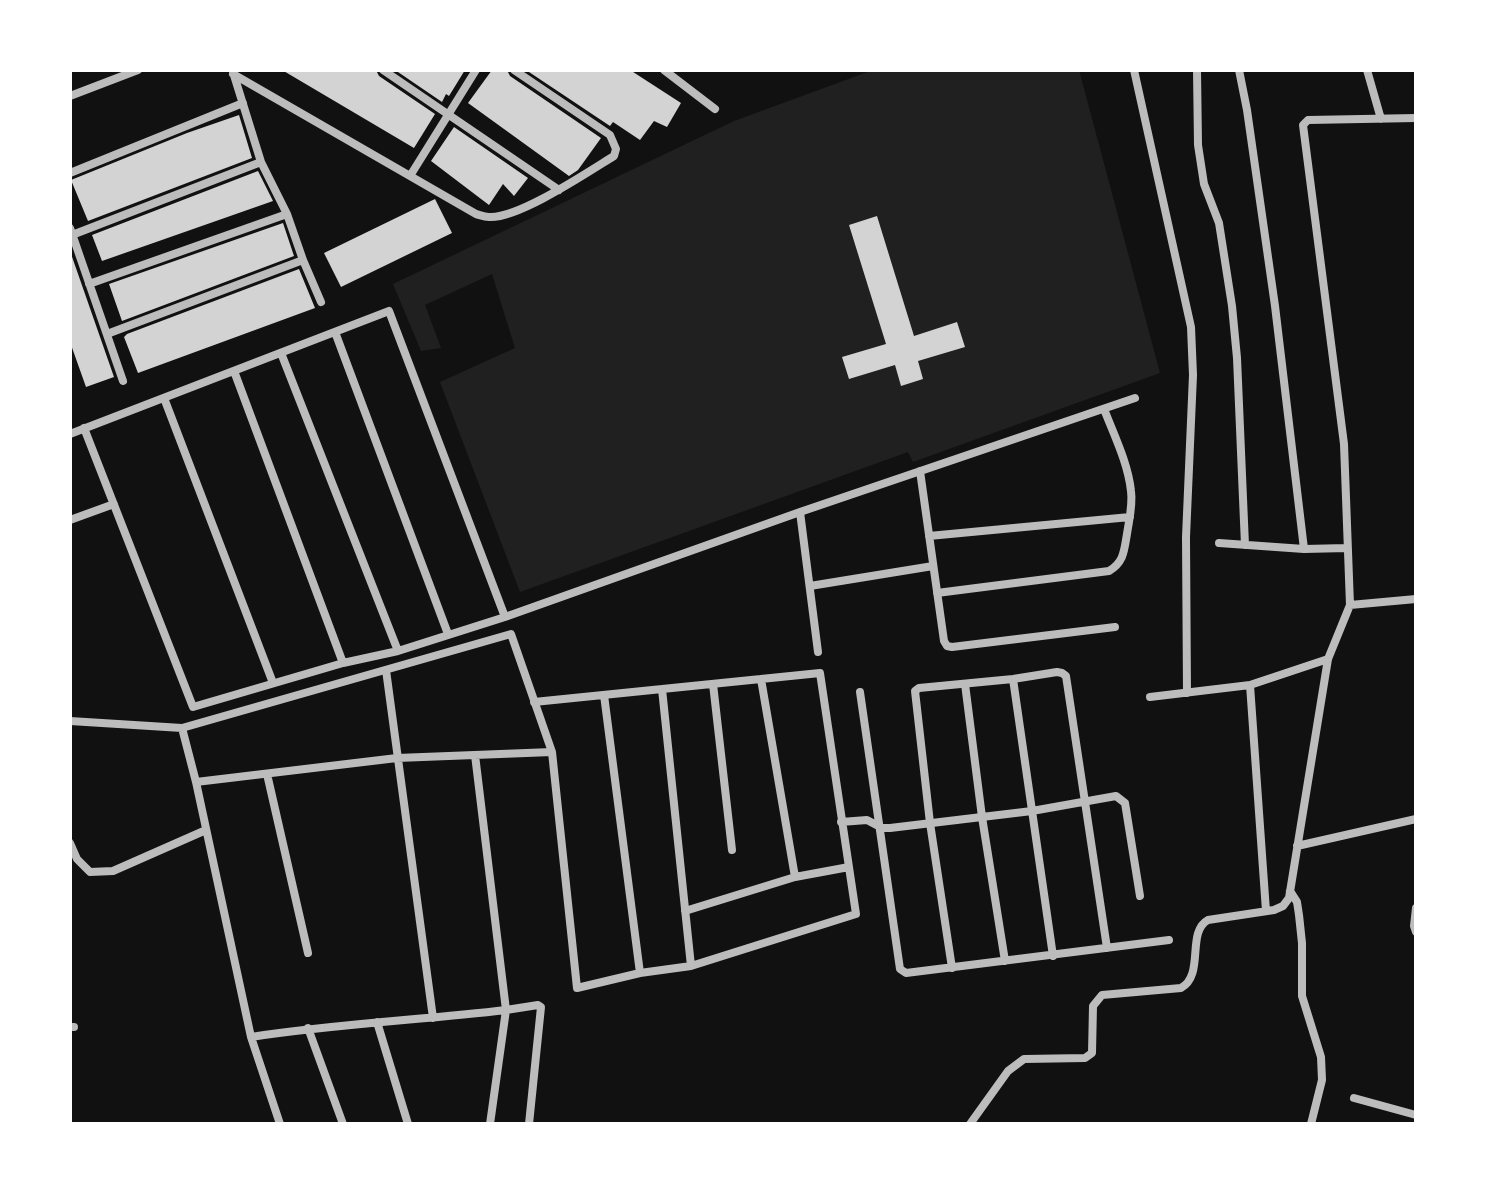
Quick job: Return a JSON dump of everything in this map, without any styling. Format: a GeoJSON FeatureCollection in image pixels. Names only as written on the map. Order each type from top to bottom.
{"type":"FeatureCollection","features":[{"type":"Feature","properties":{"kind":"street"},"geometry":{"type":"LineString","coordinates":[[70,96],[138,70]]}},
{"type":"Feature","properties":{"kind":"street"},"geometry":{"type":"LineString","coordinates":[[383,70],[559,190]]}},
{"type":"Feature","properties":{"kind":"street"},"geometry":{"type":"LineString","coordinates":[[410,176],[476,70]]}},
{"type":"Feature","properties":{"kind":"street"},"geometry":{"type":"LineString","coordinates":[[232,72],[476,214],[489,217],[505,215],[559,190],[614,156],[616,149],[610,135],[514,70]]}},
{"type":"Feature","properties":{"kind":"street"},"geometry":{"type":"LineString","coordinates":[[664,70],[715,109]]}},
{"type":"Feature","properties":{"kind":"street"},"geometry":{"type":"LineString","coordinates":[[1134,70],[1191,327],[1193,375],[1186,537],[1187,693]]}},
{"type":"Feature","properties":{"kind":"street"},"geometry":{"type":"LineString","coordinates":[[1197,70],[1198,145],[1204,184],[1219,223],[1232,306],[1245,545]]}},
{"type":"Feature","properties":{"kind":"street"},"geometry":{"type":"LineString","coordinates":[[1239,70],[1275,306],[1304,549]]}},
{"type":"Feature","properties":{"kind":"street"},"geometry":{"type":"LineString","coordinates":[[1367,70],[1381,119]]}},
{"type":"Feature","properties":{"kind":"street"},"geometry":{"type":"LineString","coordinates":[[232,72],[261,162],[287,214],[321,302]]}},
{"type":"Feature","properties":{"kind":"street"},"geometry":{"type":"LineString","coordinates":[[70,173],[243,103]]}},
{"type":"Feature","properties":{"kind":"street"},"geometry":{"type":"LineString","coordinates":[[970,1124],[1008,1071],[1024,1059],[1085,1058],[1092,1053],[1093,1006],[1102,995],[1186,986],[1192,971],[1199,927],[1203,923],[1266,911],[1283,906],[1289,898],[1328,659],[1350,605],[1344,444],[1303,125],[1308,120],[1416,118]]}},
{"type":"Feature","properties":{"kind":"street"},"geometry":{"type":"LineString","coordinates":[[123,381],[71,232],[261,162]]}},
{"type":"Feature","properties":{"kind":"street"},"geometry":{"type":"LineString","coordinates":[[89,284],[287,214]]}},
{"type":"Feature","properties":{"kind":"street"},"geometry":{"type":"LineString","coordinates":[[107,334],[303,260]]}},
{"type":"Feature","properties":{"kind":"street"},"geometry":{"type":"LineString","coordinates":[[70,434],[389,311],[505,617]]}},
{"type":"Feature","properties":{"kind":"street"},"geometry":{"type":"LineString","coordinates":[[335,332],[448,634]]}},
{"type":"Feature","properties":{"kind":"street"},"geometry":{"type":"LineString","coordinates":[[281,353],[398,651]]}},
{"type":"Feature","properties":{"kind":"street"},"geometry":{"type":"LineString","coordinates":[[234,371],[343,663]]}},
{"type":"Feature","properties":{"kind":"street"},"geometry":{"type":"LineString","coordinates":[[164,398],[273,683]]}},
{"type":"Feature","properties":{"kind":"street"},"geometry":{"type":"LineString","coordinates":[[84,428],[193,707],[343,663],[398,651],[505,617],[1135,398]]}},
{"type":"Feature","properties":{"kind":"street"},"geometry":{"type":"LineString","coordinates":[[937,593],[1109,571],[1117,566],[1123,557],[1131,489],[1104,409]]}},
{"type":"Feature","properties":{"kind":"street"},"geometry":{"type":"LineString","coordinates":[[920,471],[947,646],[1115,627]]}},
{"type":"Feature","properties":{"kind":"street"},"geometry":{"type":"LineString","coordinates":[[70,520],[114,504]]}},
{"type":"Feature","properties":{"kind":"street"},"geometry":{"type":"LineString","coordinates":[[800,512],[818,652]]}},
{"type":"Feature","properties":{"kind":"street"},"geometry":{"type":"LineString","coordinates":[[929,536],[1130,517]]}},
{"type":"Feature","properties":{"kind":"street"},"geometry":{"type":"LineString","coordinates":[[1219,543],[1304,549],[1347,548]]}},
{"type":"Feature","properties":{"kind":"street"},"geometry":{"type":"LineString","coordinates":[[810,586],[933,566]]}},
{"type":"Feature","properties":{"kind":"street"},"geometry":{"type":"LineString","coordinates":[[1350,605],[1416,599]]}},
{"type":"Feature","properties":{"kind":"street"},"geometry":{"type":"LineString","coordinates":[[70,721],[182,728],[511,634],[534,702],[552,752],[577,988],[640,973],[691,966],[856,914],[820,673],[534,702]]}},
{"type":"Feature","properties":{"kind":"street"},"geometry":{"type":"LineString","coordinates":[[1150,697],[1250,685],[1328,659]]}},
{"type":"Feature","properties":{"kind":"street"},"geometry":{"type":"LineString","coordinates":[[386,670],[433,1018]]}},
{"type":"Feature","properties":{"kind":"street"},"geometry":{"type":"LineString","coordinates":[[952,968],[930,823],[915,691],[919,688],[1057,672],[1066,676],[1107,948]]}},
{"type":"Feature","properties":{"kind":"street"},"geometry":{"type":"LineString","coordinates":[[761,679],[795,877]]}},
{"type":"Feature","properties":{"kind":"street"},"geometry":{"type":"LineString","coordinates":[[1013,679],[1053,956]]}},
{"type":"Feature","properties":{"kind":"street"},"geometry":{"type":"LineString","coordinates":[[713,684],[732,850]]}},
{"type":"Feature","properties":{"kind":"street"},"geometry":{"type":"LineString","coordinates":[[965,684],[1005,961]]}},
{"type":"Feature","properties":{"kind":"street"},"geometry":{"type":"LineString","coordinates":[[1250,685],[1266,911]]}},
{"type":"Feature","properties":{"kind":"street"},"geometry":{"type":"LineString","coordinates":[[662,689],[691,966]]}},
{"type":"Feature","properties":{"kind":"street"},"geometry":{"type":"LineString","coordinates":[[860,692],[900,969],[906,973],[1169,940]]}},
{"type":"Feature","properties":{"kind":"street"},"geometry":{"type":"LineString","coordinates":[[604,695],[640,973]]}},
{"type":"Feature","properties":{"kind":"street"},"geometry":{"type":"LineString","coordinates":[[182,728],[251,1037],[280,1124]]}},
{"type":"Feature","properties":{"kind":"street"},"geometry":{"type":"LineString","coordinates":[[196,782],[397,758],[552,752]]}},
{"type":"Feature","properties":{"kind":"street"},"geometry":{"type":"LineString","coordinates":[[475,755],[506,1010],[490,1124]]}},
{"type":"Feature","properties":{"kind":"street"},"geometry":{"type":"LineString","coordinates":[[267,774],[308,953]]}},
{"type":"Feature","properties":{"kind":"street"},"geometry":{"type":"LineString","coordinates":[[841,822],[867,820],[890,828],[1032,811],[1116,796],[1125,803],[1140,896]]}},
{"type":"Feature","properties":{"kind":"street"},"geometry":{"type":"LineString","coordinates":[[1297,846],[1416,819]]}},
{"type":"Feature","properties":{"kind":"street"},"geometry":{"type":"LineString","coordinates":[[70,843],[77,859],[90,872],[113,871],[206,830]]}},
{"type":"Feature","properties":{"kind":"street"},"geometry":{"type":"LineString","coordinates":[[685,911],[795,877],[849,867]]}},
{"type":"Feature","properties":{"kind":"street"},"geometry":{"type":"LineString","coordinates":[[1290,891],[1297,902],[1299,915],[1303,1004],[1321,1057],[1322,1080],[1311,1124]]}},
{"type":"Feature","properties":{"kind":"street"},"geometry":{"type":"LineString","coordinates":[[1416,908],[1416,932]]}},
{"type":"Feature","properties":{"kind":"street"},"geometry":{"type":"LineString","coordinates":[[251,1037],[308,1028],[433,1018],[538,1005],[541,1007],[529,1124]]}},
{"type":"Feature","properties":{"kind":"street"},"geometry":{"type":"LineString","coordinates":[[377,1022],[408,1124]]}},
{"type":"Feature","properties":{"kind":"street"},"geometry":{"type":"LineString","coordinates":[[308,1028],[343,1124]]}},
{"type":"Feature","properties":{"kind":"street"},"geometry":{"type":"LineString","coordinates":[[1354,1098],[1416,1115]]}},
{"type":"Feature","properties":{"kind":"shaded area"},"geometry":{"type":"Polygon","coordinates":[[[873,70],[1079,70],[1160,373],[913,462],[908,452],[520,592],[440,382],[515,348],[492,274],[425,305],[441,348],[421,351],[393,284],[734,121],[873,70]]]}},
{"type":"Feature","properties":{"kind":"building"},"geometry":{"type":"Polygon","coordinates":[[[282,70],[376,70],[379,76],[435,114],[414,148],[282,70]]]}},
{"type":"Feature","properties":{"kind":"building"},"geometry":{"type":"Polygon","coordinates":[[[395,70],[465,70],[442,102],[395,70]]]}},
{"type":"Feature","properties":{"kind":"building"},"geometry":{"type":"Polygon","coordinates":[[[492,70],[507,70],[510,76],[601,138],[578,170],[569,176],[468,103],[492,70]]]}},
{"type":"Feature","properties":{"kind":"building"},"geometry":{"type":"Polygon","coordinates":[[[526,70],[630,70],[681,103],[667,127],[654,121],[640,140],[613,122],[610,126],[526,70]]]}},
{"type":"Feature","properties":{"kind":"building"},"geometry":{"type":"Polygon","coordinates":[[[239,115],[252,158],[88,221],[71,180],[239,115]]]}},
{"type":"Feature","properties":{"kind":"building"},"geometry":{"type":"Polygon","coordinates":[[[454,127],[528,178],[514,196],[503,184],[489,205],[431,161],[454,127]]]}},
{"type":"Feature","properties":{"kind":"building"},"geometry":{"type":"Polygon","coordinates":[[[258,171],[273,201],[102,261],[92,235],[258,171]]]}},
{"type":"Feature","properties":{"kind":"building"},"geometry":{"type":"Polygon","coordinates":[[[435,199],[452,233],[341,287],[324,253],[435,199]]]}},
{"type":"Feature","properties":{"kind":"building"},"geometry":{"type":"Polygon","coordinates":[[[877,216],[914,336],[957,322],[965,347],[918,361],[923,379],[901,386],[895,365],[849,379],[842,357],[886,344],[849,225],[877,216]]]}},
{"type":"Feature","properties":{"kind":"building"},"geometry":{"type":"Polygon","coordinates":[[[283,223],[294,256],[122,321],[109,284],[283,223]]]}},
{"type":"Feature","properties":{"kind":"building"},"geometry":{"type":"Polygon","coordinates":[[[70,251],[114,377],[86,387],[70,342],[70,251]]]}},
{"type":"Feature","properties":{"kind":"building"},"geometry":{"type":"Polygon","coordinates":[[[299,269],[315,308],[138,373],[124,337],[127,334],[299,269]]]}}]}
